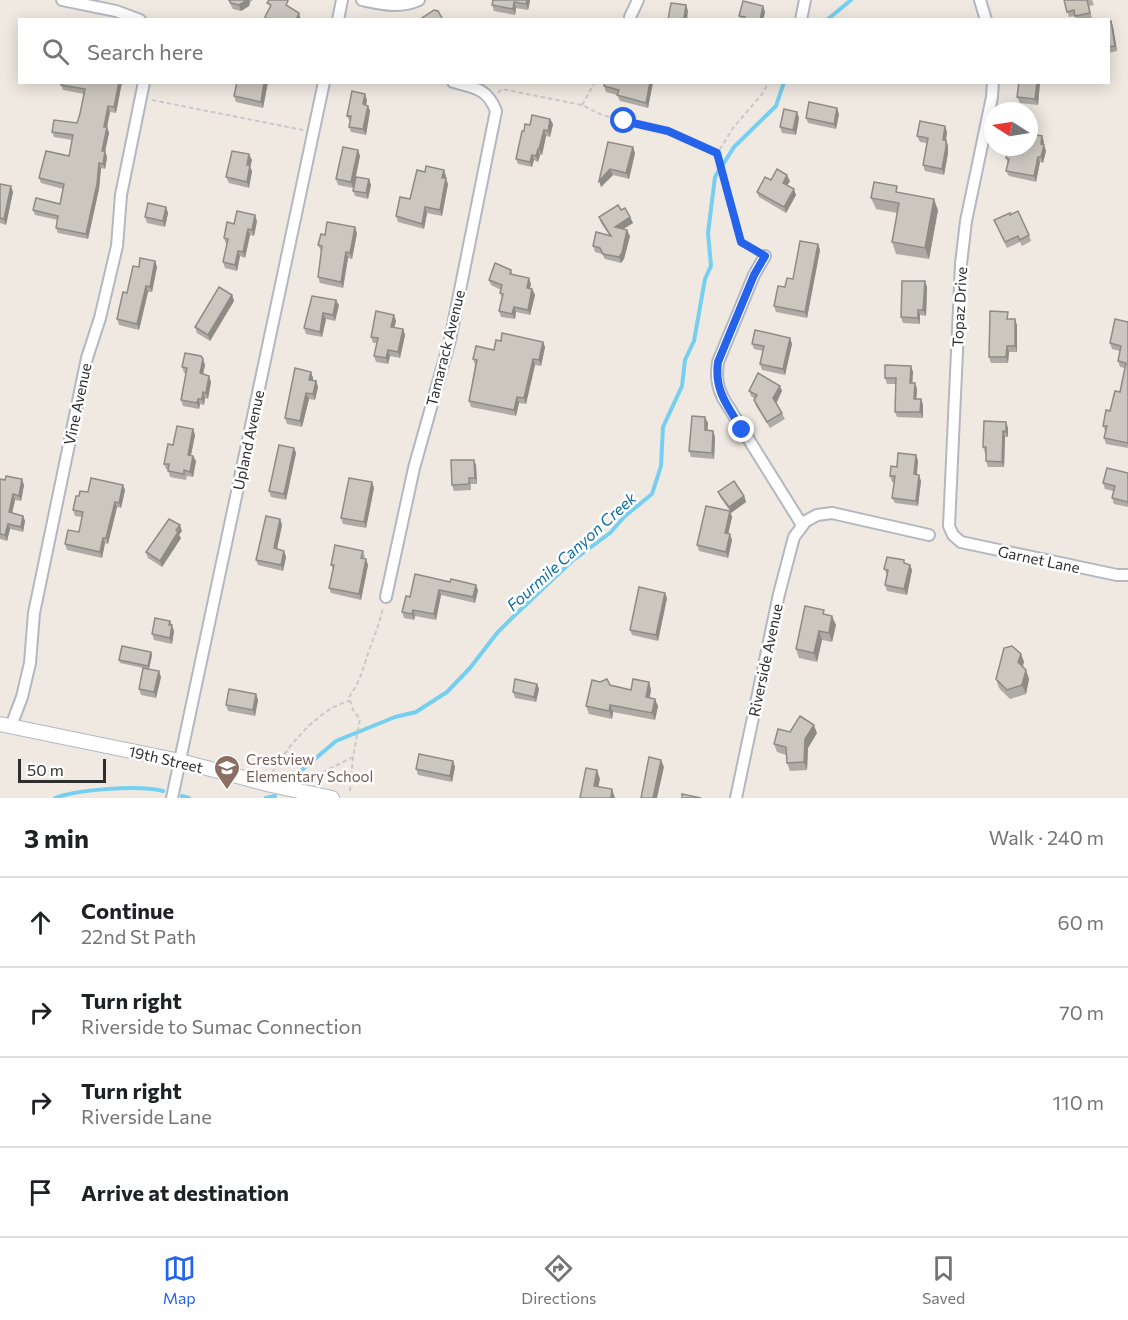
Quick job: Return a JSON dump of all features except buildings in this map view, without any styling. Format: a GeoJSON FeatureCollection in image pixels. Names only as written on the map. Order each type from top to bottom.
{"type":"FeatureCollection","features":[{"type":"Feature","properties":{"kind":"street"},"geometry":{"type":"LineString","coordinates":[[62,0],[117,6],[137,18]]}},
{"type":"Feature","properties":{"kind":"street"},"geometry":{"type":"LineString","coordinates":[[338,18],[342,0]]}},
{"type":"Feature","properties":{"kind":"street"},"geometry":{"type":"LineString","coordinates":[[362,0],[382,5],[402,6],[419,0]]}},
{"type":"Feature","properties":{"kind":"street"},"geometry":{"type":"LineString","coordinates":[[630,17],[638,0]]}},
{"type":"Feature","properties":{"kind":"street"},"geometry":{"type":"LineString","coordinates":[[801,18],[805,0]]}},
{"type":"Feature","properties":{"kind":"street"},"geometry":{"type":"LineString","coordinates":[[980,0],[985,18]]}},
{"type":"Feature","properties":{"kind":"street","name":"Vine Avenue"},"geometry":{"type":"LineString","coordinates":[[6,725],[22,697],[30,663],[34,613],[87,358],[103,307],[117,246],[121,195],[144,84]]}},
{"type":"Feature","properties":{"kind":"street","name":"Upland Avenue"},"geometry":{"type":"LineString","coordinates":[[172,798],[324,84]]}},
{"type":"Feature","properties":{"kind":"street"},"geometry":{"type":"LineString","coordinates":[[462,84],[475,87],[491,99]]}},
{"type":"Feature","properties":{"kind":"street","name":"Topaz Drive"},"geometry":{"type":"LineString","coordinates":[[953,535],[949,526],[961,264],[966,221],[993,84]]}},
{"type":"Feature","properties":{"kind":"street","name":"Tamarack Avenue"},"geometry":{"type":"LineString","coordinates":[[386,597],[414,468],[450,340],[496,111],[491,99]]}},
{"type":"Feature","properties":{"kind":"street"},"geometry":{"type":"LineString","coordinates":[[765,256],[754,275],[718,362],[717,381],[723,398],[802,525],[817,515],[832,513],[929,535]]}},
{"type":"Feature","properties":{"kind":"street","name":"Riverside Avenue"},"geometry":{"type":"LineString","coordinates":[[736,798],[779,594],[794,537],[802,525]]}},
{"type":"Feature","properties":{"kind":"street","name":"Garnet Lane"},"geometry":{"type":"LineString","coordinates":[[953,535],[961,542],[1117,576],[1128,575]]}},
{"type":"Feature","properties":{"kind":"street","name":"19th Street"},"geometry":{"type":"LineString","coordinates":[[6,725],[180,761],[332,798]]}},
{"type":"Feature","properties":{"kind":"path"},"geometry":{"type":"LineString","coordinates":[[582,105],[594,84]]}},
{"type":"Feature","properties":{"kind":"path"},"geometry":{"type":"LineString","coordinates":[[765,256],[741,242],[717,153],[733,128],[768,84]]}},
{"type":"Feature","properties":{"kind":"path"},"geometry":{"type":"LineString","coordinates":[[491,99],[502,89],[582,105],[602,115],[668,131],[717,153]]}},
{"type":"Feature","properties":{"kind":"path"},"geometry":{"type":"LineString","coordinates":[[141,97],[313,132]]}},
{"type":"Feature","properties":{"kind":"path"},"geometry":{"type":"LineString","coordinates":[[350,791],[360,719],[352,710],[349,697],[360,681],[371,644],[380,626],[386,597]]}},
{"type":"Feature","properties":{"kind":"path"},"geometry":{"type":"LineString","coordinates":[[268,784],[270,775],[295,740],[338,704],[350,701]]}},
{"type":"Feature","properties":{"kind":"path"},"geometry":{"type":"LineString","coordinates":[[309,779],[353,757]]}},
{"type":"Feature","properties":{"kind":"waterway","name":"Fourmile Canyon Creek"},"geometry":{"type":"LineString","coordinates":[[829,18],[851,0]]}},
{"type":"Feature","properties":{"kind":"waterway","name":"Fourmile Canyon Creek"},"geometry":{"type":"LineString","coordinates":[[722,166],[734,147],[776,106],[783,84]]}},
{"type":"Feature","properties":{"kind":"waterway","name":"Fourmile Canyon Creek"},"geometry":{"type":"LineString","coordinates":[[296,775],[336,741],[395,717],[416,712],[447,692],[516,614],[572,561],[610,533],[625,516],[652,494],[661,466],[663,427],[682,386],[685,360],[694,341],[705,279],[711,266],[708,233],[715,177],[719,170]]}},
{"type":"Feature","properties":{"kind":"waterway","name":"Fourmile Canyon Creek"},"geometry":{"type":"LineString","coordinates":[[55,798],[79,792],[109,789],[139,788],[163,791]]}},
{"type":"Feature","properties":{"kind":"waterway","name":"Fourmile Canyon Creek"},"geometry":{"type":"LineString","coordinates":[[182,796],[189,798]]}},
{"type":"Feature","properties":{"kind":"waterway","name":"Fourmile Canyon Creek"},"geometry":{"type":"LineString","coordinates":[[266,798],[275,796]]}},
{"type":"Feature","properties":{"kind":"place","name":"Crestview Elementary School"},"geometry":{"type":"Point","coordinates":[227,791]}},
{"type":"Feature","properties":{"kind":"route"},"geometry":{"type":"LineString","coordinates":[[624,121],[668,131],[717,153],[741,242],[765,256],[754,275],[718,362],[716,375],[718,388],[742,430]]}}]}
